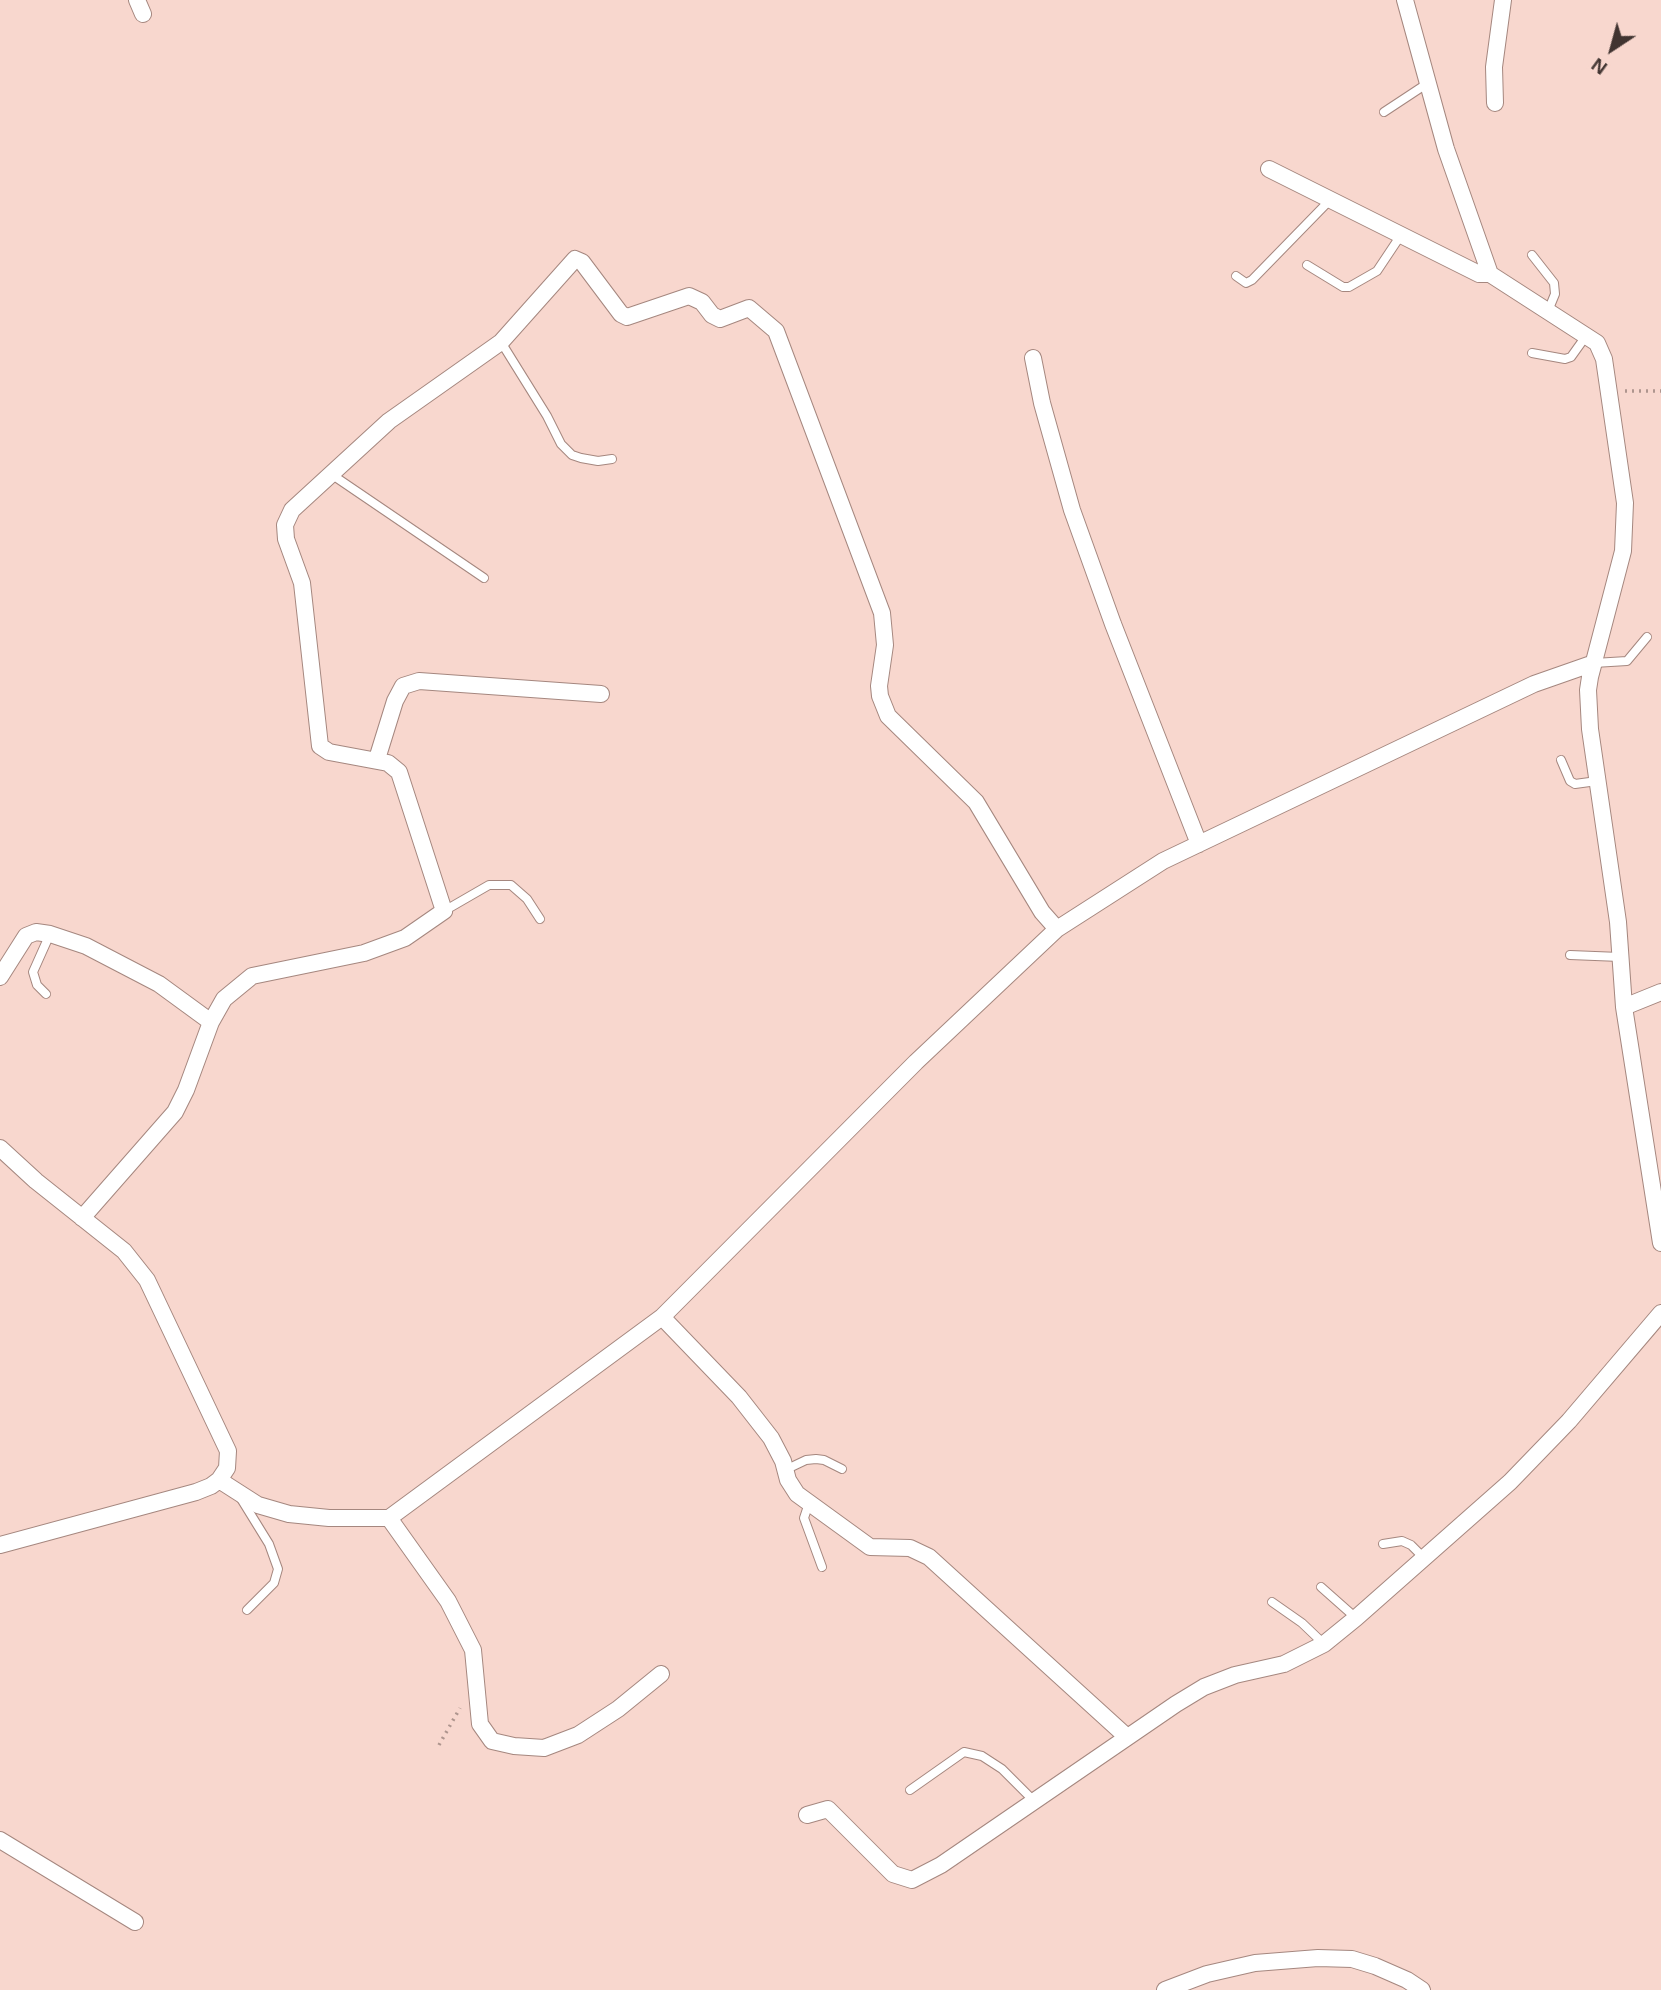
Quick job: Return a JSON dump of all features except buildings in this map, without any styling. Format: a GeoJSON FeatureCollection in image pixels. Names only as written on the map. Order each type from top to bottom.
{"type":"FeatureCollection","features":[{"type":"Feature","properties":{"kind":"street"},"geometry":{"type":"LineString","coordinates":[[1405,0],[1446,149],[1490,274]]}},
{"type":"Feature","properties":{"kind":"street"},"geometry":{"type":"LineString","coordinates":[[1495,103],[1494,67],[1503,0]]}},
{"type":"Feature","properties":{"kind":"street"},"geometry":{"type":"LineString","coordinates":[[1269,169],[1479,274],[1490,274],[1597,343],[1604,359],[1625,503],[1623,551],[1588,690],[1590,729],[1618,922],[1624,1007],[1661,1243]]}},
{"type":"Feature","properties":{"kind":"street"},"geometry":{"type":"LineString","coordinates":[[82,1218],[174,1112],[186,1090],[211,1022],[224,999],[252,976],[364,953],[405,938],[444,911],[399,772],[388,763],[377,759],[329,752],[320,746],[302,583],[286,539],[285,524],[292,510],[389,421],[501,342],[575,259],[582,261],[621,314],[627,317],[689,296],[696,298],[712,315],[720,319],[749,308],[769,322],[776,331],[882,613],[885,645],[878,686],[888,716],[976,802],[1042,912],[1057,929]]}},
{"type":"Feature","properties":{"kind":"street"},"geometry":{"type":"LineString","coordinates":[[1033,358],[1042,403],[1072,510],[1113,624],[1199,844]]}},
{"type":"Feature","properties":{"kind":"street"},"geometry":{"type":"LineString","coordinates":[[219,1480],[258,1505],[289,1514],[329,1518],[390,1518],[662,1317],[916,1062],[1074,915],[1163,861],[1534,684],[1594,663]]}},
{"type":"Feature","properties":{"kind":"street"},"geometry":{"type":"LineString","coordinates":[[377,759],[403,686],[419,681],[601,694]]}},
{"type":"Feature","properties":{"kind":"street"},"geometry":{"type":"LineString","coordinates":[[0,976],[26,936],[36,932],[50,934],[86,946],[159,984],[211,1022]]}},
{"type":"Feature","properties":{"kind":"street"},"geometry":{"type":"LineString","coordinates":[[1624,1007],[1661,992]]}},
{"type":"Feature","properties":{"kind":"street"},"geometry":{"type":"LineString","coordinates":[[0,1147],[36,1181],[124,1251],[146,1280],[228,1451],[228,1468],[219,1480],[196,1492],[0,1545]]}},
{"type":"Feature","properties":{"kind":"street"},"geometry":{"type":"LineString","coordinates":[[807,1815],[828,1809],[893,1874],[912,1880],[941,1865],[1204,1687],[1235,1675],[1284,1664],[1324,1644],[1510,1482],[1569,1421],[1661,1313]]}},
{"type":"Feature","properties":{"kind":"street"},"geometry":{"type":"LineString","coordinates":[[662,1317],[739,1397],[771,1438],[783,1461],[788,1480],[797,1494],[870,1547],[910,1548],[929,1556],[1127,1737]]}},
{"type":"Feature","properties":{"kind":"street"},"geometry":{"type":"LineString","coordinates":[[390,1518],[448,1601],[473,1650],[480,1724],[492,1741],[544,1748],[578,1735],[618,1709],[661,1674]]}},
{"type":"Feature","properties":{"kind":"street"},"geometry":{"type":"LineString","coordinates":[[0,1840],[135,1922]]}},
{"type":"Feature","properties":{"kind":"street"},"geometry":{"type":"LineString","coordinates":[[1165,1990],[1207,1974],[1255,1963],[1318,1958],[1352,1959],[1375,1966],[1422,1990]]}},
{"type":"Feature","properties":{"kind":"lane"},"geometry":{"type":"LineString","coordinates":[[1384,112],[1428,83]]}},
{"type":"Feature","properties":{"kind":"lane"},"geometry":{"type":"LineString","coordinates":[[1236,276],[1246,283],[1252,280],[1330,200]]}},
{"type":"Feature","properties":{"kind":"lane"},"geometry":{"type":"LineString","coordinates":[[1307,265],[1343,287],[1349,287],[1377,271],[1401,235]]}},
{"type":"Feature","properties":{"kind":"lane"},"geometry":{"type":"LineString","coordinates":[[1532,255],[1554,283],[1555,294],[1548,311]]}},
{"type":"Feature","properties":{"kind":"lane"},"geometry":{"type":"LineString","coordinates":[[1532,353],[1565,359],[1571,357],[1586,336]]}},
{"type":"Feature","properties":{"kind":"lane"},"geometry":{"type":"LineString","coordinates":[[501,342],[547,416],[561,444],[572,455],[581,458],[598,461],[611,459]]}},
{"type":"Feature","properties":{"kind":"lane"},"geometry":{"type":"LineString","coordinates":[[331,474],[484,578]]}},
{"type":"Feature","properties":{"kind":"lane"},"geometry":{"type":"LineString","coordinates":[[1594,663],[1628,661],[1647,638]]}},
{"type":"Feature","properties":{"kind":"lane"},"geometry":{"type":"LineString","coordinates":[[1561,760],[1570,781],[1575,784],[1597,780]]}},
{"type":"Feature","properties":{"kind":"lane"},"geometry":{"type":"LineString","coordinates":[[444,911],[489,885],[511,885],[527,899],[540,919]]}},
{"type":"Feature","properties":{"kind":"lane"},"geometry":{"type":"LineString","coordinates":[[46,995],[37,985],[33,972],[50,934]]}},
{"type":"Feature","properties":{"kind":"lane"},"geometry":{"type":"LineString","coordinates":[[1570,955],[1620,957]]}},
{"type":"Feature","properties":{"kind":"lane"},"geometry":{"type":"LineString","coordinates":[[785,1471],[806,1460],[816,1459],[842,1469]]}},
{"type":"Feature","properties":{"kind":"lane"},"geometry":{"type":"LineString","coordinates":[[236,1492],[269,1544],[278,1569],[274,1583],[247,1610]]}},
{"type":"Feature","properties":{"kind":"lane"},"geometry":{"type":"LineString","coordinates":[[809,1503],[804,1518],[821,1567]]}},
{"type":"Feature","properties":{"kind":"lane"},"geometry":{"type":"LineString","coordinates":[[1383,1544],[1402,1541],[1411,1545],[1424,1558]]}},
{"type":"Feature","properties":{"kind":"lane"},"geometry":{"type":"LineString","coordinates":[[1321,1587],[1356,1618]]}},
{"type":"Feature","properties":{"kind":"lane"},"geometry":{"type":"LineString","coordinates":[[1272,1602],[1302,1623],[1324,1644]]}},
{"type":"Feature","properties":{"kind":"lane"},"geometry":{"type":"LineString","coordinates":[[910,1790],[964,1752],[982,1756],[1002,1769],[1034,1801]]}},
{"type":"Feature","properties":{"kind":"path"},"geometry":{"type":"LineString","coordinates":[[1610,390],[1661,391]]}},
{"type":"Feature","properties":{"kind":"path"},"geometry":{"type":"LineString","coordinates":[[439,1745],[462,1705]]}}]}
